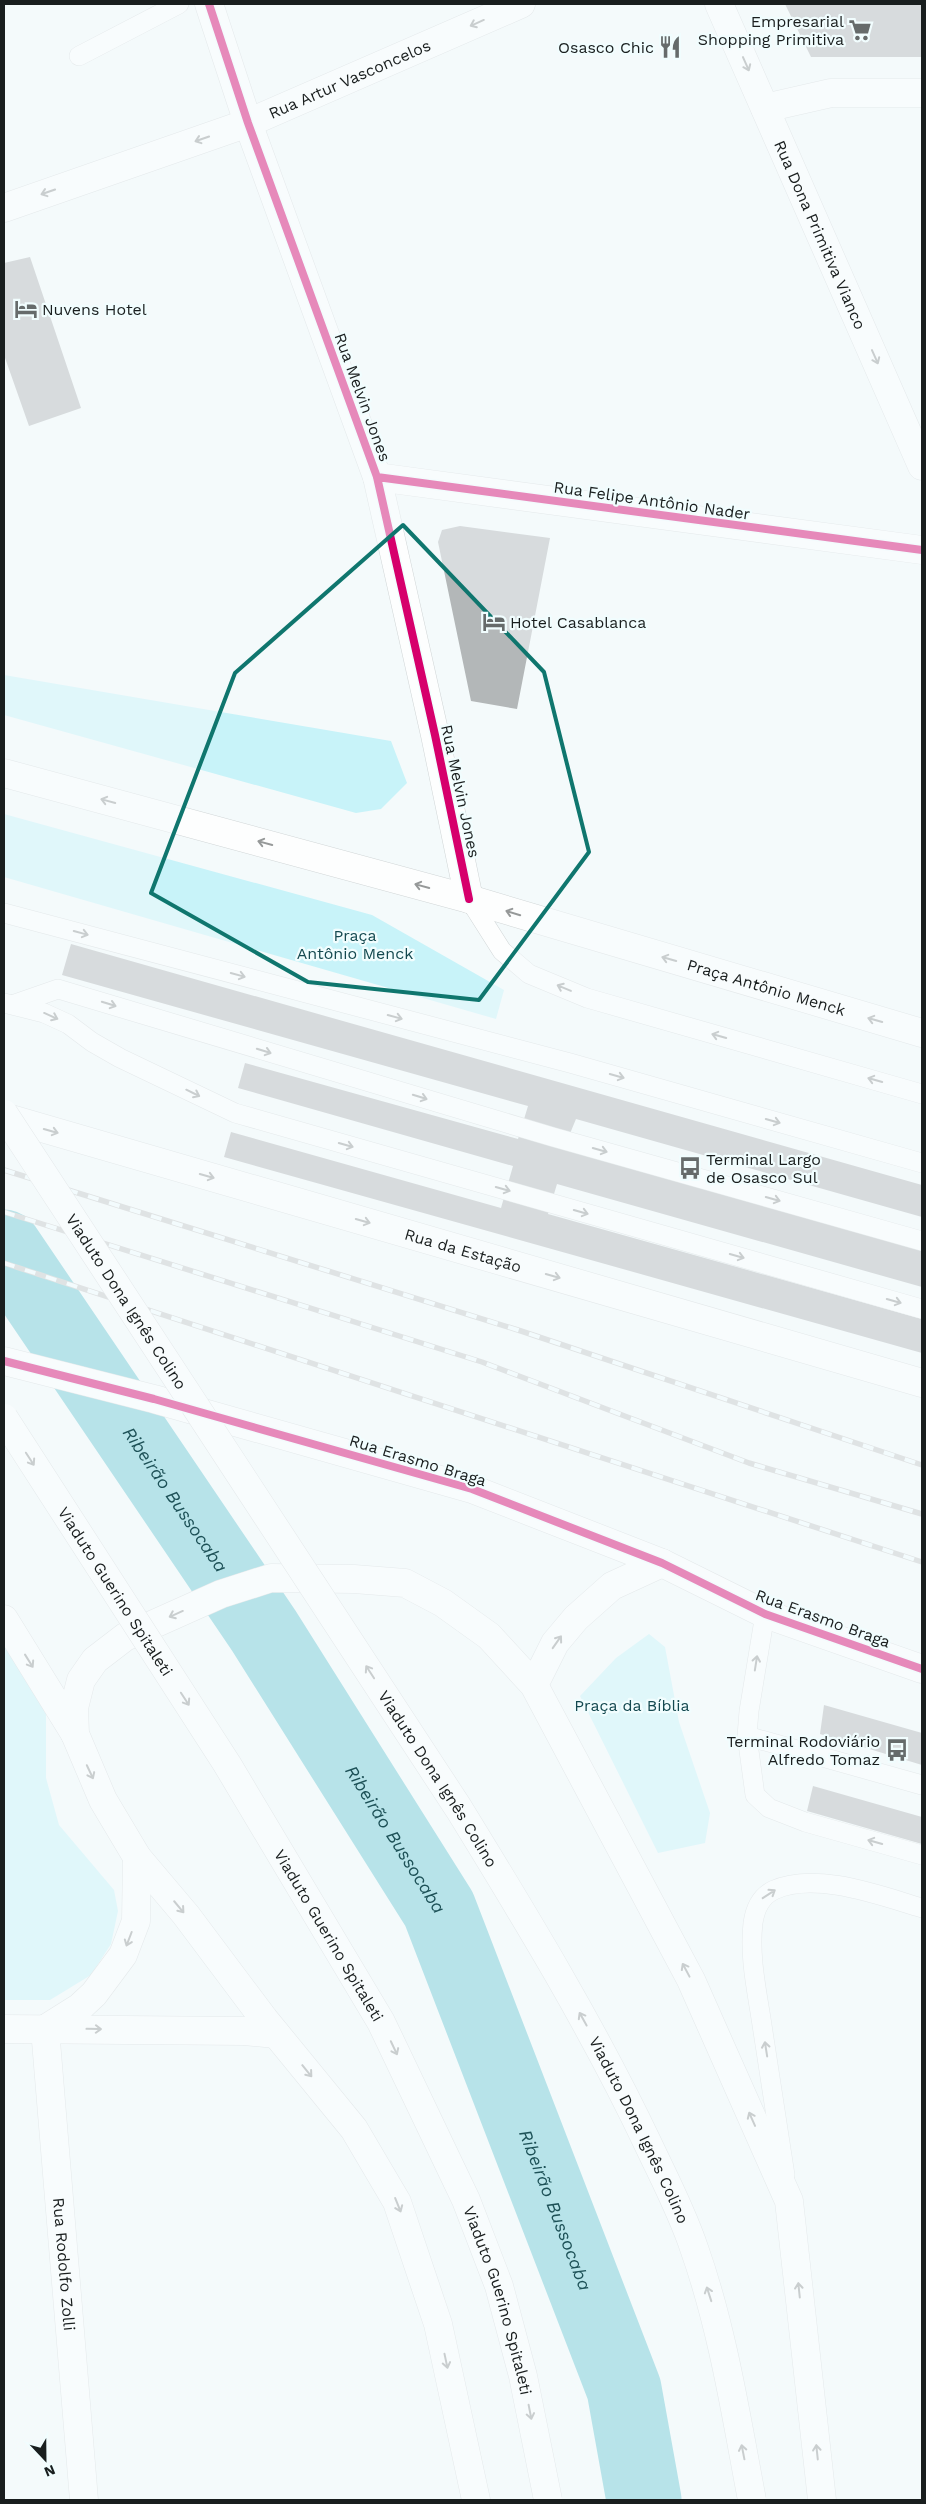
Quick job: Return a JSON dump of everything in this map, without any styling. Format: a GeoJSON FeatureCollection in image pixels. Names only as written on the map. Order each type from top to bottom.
{"type":"FeatureCollection","features":[{"type":"Feature","properties":{"kind":"main road","name":"Rua Melvin Jones"},"geometry":{"type":"LineString","coordinates":[[209,4],[248,123],[377,477],[435,735],[469,899]]}},
{"type":"Feature","properties":{"kind":"main road","name":"Rua Artur Vasconcelos"},"geometry":{"type":"LineString","coordinates":[[4,208],[248,123],[521,4]]}},
{"type":"Feature","properties":{"kind":"main road","name":"Rua Dona Primitiva Vianco"},"geometry":{"type":"LineString","coordinates":[[720,4],[922,466]]}},
{"type":"Feature","properties":{"kind":"main road"},"geometry":{"type":"LineString","coordinates":[[765,108],[831,94],[922,93]]}},
{"type":"Feature","properties":{"kind":"main road","name":"Rua Felipe Antônio Nader"},"geometry":{"type":"LineString","coordinates":[[377,477],[922,550]]}},
{"type":"Feature","properties":{"kind":"main road","name":"Praça Antônio Menck"},"geometry":{"type":"LineString","coordinates":[[4,773],[469,899],[922,1033]]}},
{"type":"Feature","properties":{"kind":"main road","name":"Rua da Estação"},"geometry":{"type":"LineString","coordinates":[[4,1116],[922,1383]]}},
{"type":"Feature","properties":{"kind":"main road","name":"Viaduto Dona Ignês Colino"},"geometry":{"type":"LineString","coordinates":[[4,1116],[460,1809],[527,1918],[598,2046],[634,2114],[694,2247],[717,2319],[752,2500]]}},
{"type":"Feature","properties":{"kind":"main road","name":"Rua Erasmo Braga"},"geometry":{"type":"LineString","coordinates":[[4,1361],[128,1392],[472,1489],[662,1563],[765,1614],[922,1669]]}},
{"type":"Feature","properties":{"kind":"main road","name":"Viaduto Guerino Spitaleti"},"geometry":{"type":"LineString","coordinates":[[4,1418],[226,1764],[382,2022],[466,2200],[499,2286],[523,2376],[548,2500]]}},
{"type":"Feature","properties":{"kind":"main road"},"geometry":{"type":"LineString","coordinates":[[534,1685],[555,1643],[576,1618],[612,1586],[662,1563]]}},
{"type":"Feature","properties":{"kind":"main road"},"geometry":{"type":"LineString","coordinates":[[75,1734],[74,1708],[81,1680],[95,1660],[125,1637],[221,1594],[271,1578],[354,1579],[405,1583],[443,1603],[489,1636],[534,1685],[691,1980],[789,2201],[822,2500]]}},
{"type":"Feature","properties":{"kind":"main road"},"geometry":{"type":"LineString","coordinates":[[4,1619],[75,1734],[103,1800],[136,1856],[186,1916],[276,2034],[354,2129],[397,2202],[438,2324],[476,2500]]}},
{"type":"Feature","properties":{"kind":"main road"},"geometry":{"type":"LineString","coordinates":[[45,2029],[80,2007],[94,1994],[123,1955],[136,1921],[136,1856]]}},
{"type":"Feature","properties":{"kind":"main road","name":"Rua Rodolfo Zolli"},"geometry":{"type":"LineString","coordinates":[[45,2029],[84,2500]]}},
{"type":"Feature","properties":{"kind":"main road"},"geometry":{"type":"LineString","coordinates":[[4,2030],[244,2031],[276,2034]]}},
{"type":"Feature","properties":{"kind":"lane"},"geometry":{"type":"LineString","coordinates":[[79,56],[179,4]]}},
{"type":"Feature","properties":{"kind":"lane"},"geometry":{"type":"LineString","coordinates":[[469,899],[502,951],[529,974],[587,998],[922,1094]]}},
{"type":"Feature","properties":{"kind":"lane"},"geometry":{"type":"LineString","coordinates":[[4,913],[570,1063],[922,1163]]}},
{"type":"Feature","properties":{"kind":"lane"},"geometry":{"type":"LineString","coordinates":[[8,1004],[58,989],[544,1134],[922,1240]]}},
{"type":"Feature","properties":{"kind":"lane"},"geometry":{"type":"LineString","coordinates":[[8,1004],[44,1013],[68,1024],[92,1042],[120,1058],[235,1114],[922,1309]]}},
{"type":"Feature","properties":{"kind":"lane"},"geometry":{"type":"LineString","coordinates":[[765,1614],[749,1711],[747,1736],[754,1791],[763,1805],[805,1822],[922,1855]]}},
{"type":"Feature","properties":{"kind":"lane"},"geometry":{"type":"LineString","coordinates":[[747,1736],[922,1786]]}},
{"type":"Feature","properties":{"kind":"lane"},"geometry":{"type":"LineString","coordinates":[[789,2201],[752,1959],[753,1922],[760,1900],[773,1890],[793,1884],[818,1884],[854,1888],[922,1908]]}},
{"type":"Feature","properties":{"kind":"highlighted area"},"geometry":{"type":"Polygon","coordinates":[[[403,525],[544,672],[589,852],[479,1000],[308,982],[151,893],[235,673],[403,525]]]}},
{"type":"Feature","properties":{"kind":"green space"},"geometry":{"type":"Polygon","coordinates":[[[4,675],[391,741],[407,783],[381,809],[356,813],[4,715],[4,675]]]}},
{"type":"Feature","properties":{"kind":"green space","name":"Praça Antônio Menck"},"geometry":{"type":"Polygon","coordinates":[[[4,814],[372,915],[504,990],[496,1019],[4,877],[4,814]]]}},
{"type":"Feature","properties":{"kind":"green space","name":"Praça da Bíblia"},"geometry":{"type":"Polygon","coordinates":[[[649,1634],[665,1647],[679,1722],[710,1813],[705,1843],[658,1853],[580,1696],[616,1658],[649,1634]]]}},
{"type":"Feature","properties":{"kind":"green space"},"geometry":{"type":"Polygon","coordinates":[[[4,1643],[46,1713],[46,1778],[59,1825],[114,1890],[118,1911],[111,1944],[91,1975],[50,2000],[4,2000],[4,1643]]]}},
{"type":"Feature","properties":{"kind":"building","name":"Empresarial Shopping Primitiva"},"geometry":{"type":"Polygon","coordinates":[[[785,4],[922,4],[922,57],[811,57],[785,4]]]}},
{"type":"Feature","properties":{"kind":"building","name":"Nuvens Hotel"},"geometry":{"type":"Polygon","coordinates":[[[30,257],[81,408],[29,426],[4,355],[4,263],[30,257]]]}},
{"type":"Feature","properties":{"kind":"building","name":"Hotel Casablanca"},"geometry":{"type":"Polygon","coordinates":[[[460,526],[550,538],[517,709],[471,701],[438,542],[442,530],[460,526]]]}},
{"type":"Feature","properties":{"kind":"building"},"geometry":{"type":"Polygon","coordinates":[[[71,944],[922,1185],[922,1217],[576,1119],[569,1136],[922,1246],[922,1287],[557,1184],[548,1214],[922,1319],[922,1353],[224,1157],[231,1132],[501,1208],[513,1166],[238,1088],[245,1063],[518,1139],[528,1106],[62,975],[71,944]]]}},
{"type":"Feature","properties":{"kind":"building","name":"Terminal Rodoviário Alfredo Tomaz"},"geometry":{"type":"Polygon","coordinates":[[[824,1705],[922,1733],[922,1765],[820,1734],[824,1705]]]}},
{"type":"Feature","properties":{"kind":"building","name":"Terminal Rodoviário Alfredo Tomaz"},"geometry":{"type":"Polygon","coordinates":[[[813,1786],[922,1817],[922,1844],[807,1811],[813,1786]]]}},
{"type":"Feature","properties":{"kind":"waterway","name":"Ribeirão Bussocaba"},"geometry":{"type":"LineString","coordinates":[[4,1247],[264,1631],[439,1909],[624,2389],[644,2500]]}},
{"type":"Feature","properties":{"kind":"railway"},"geometry":{"type":"LineString","coordinates":[[4,1170],[521,1331],[922,1465]]}},
{"type":"Feature","properties":{"kind":"railway"},"geometry":{"type":"LineString","coordinates":[[4,1212],[482,1362],[749,1463],[922,1514]]}},
{"type":"Feature","properties":{"kind":"railway"},"geometry":{"type":"LineString","coordinates":[[4,1263],[922,1562]]}},
{"type":"Feature","properties":{"kind":"cycle path"},"geometry":{"type":"LineString","coordinates":[[209,4],[248,123],[377,477],[435,735],[469,899]]}},
{"type":"Feature","properties":{"kind":"cycle path"},"geometry":{"type":"LineString","coordinates":[[377,477],[922,550]]}},
{"type":"Feature","properties":{"kind":"cycle path"},"geometry":{"type":"LineString","coordinates":[[4,1361],[154,1399],[472,1489],[662,1563],[765,1614],[922,1669]]}},
{"type":"Feature","properties":{"kind":"place","name":"Empresarial Shopping Primitiva"},"geometry":{"type":"Point","coordinates":[860,30]}},
{"type":"Feature","properties":{"kind":"place","name":"Osasco Chic"},"geometry":{"type":"Point","coordinates":[670,47]}},
{"type":"Feature","properties":{"kind":"place","name":"Nuvens Hotel"},"geometry":{"type":"Point","coordinates":[26,309]}},
{"type":"Feature","properties":{"kind":"place","name":"Hotel Casablanca"},"geometry":{"type":"Point","coordinates":[494,622]}},
{"type":"Feature","properties":{"kind":"place","name":"Terminal Largo de Osasco Sul"},"geometry":{"type":"Point","coordinates":[690,1168]}},
{"type":"Feature","properties":{"kind":"place","name":"Terminal Rodoviário Alfredo Tomaz"},"geometry":{"type":"Point","coordinates":[897,1750]}}]}
